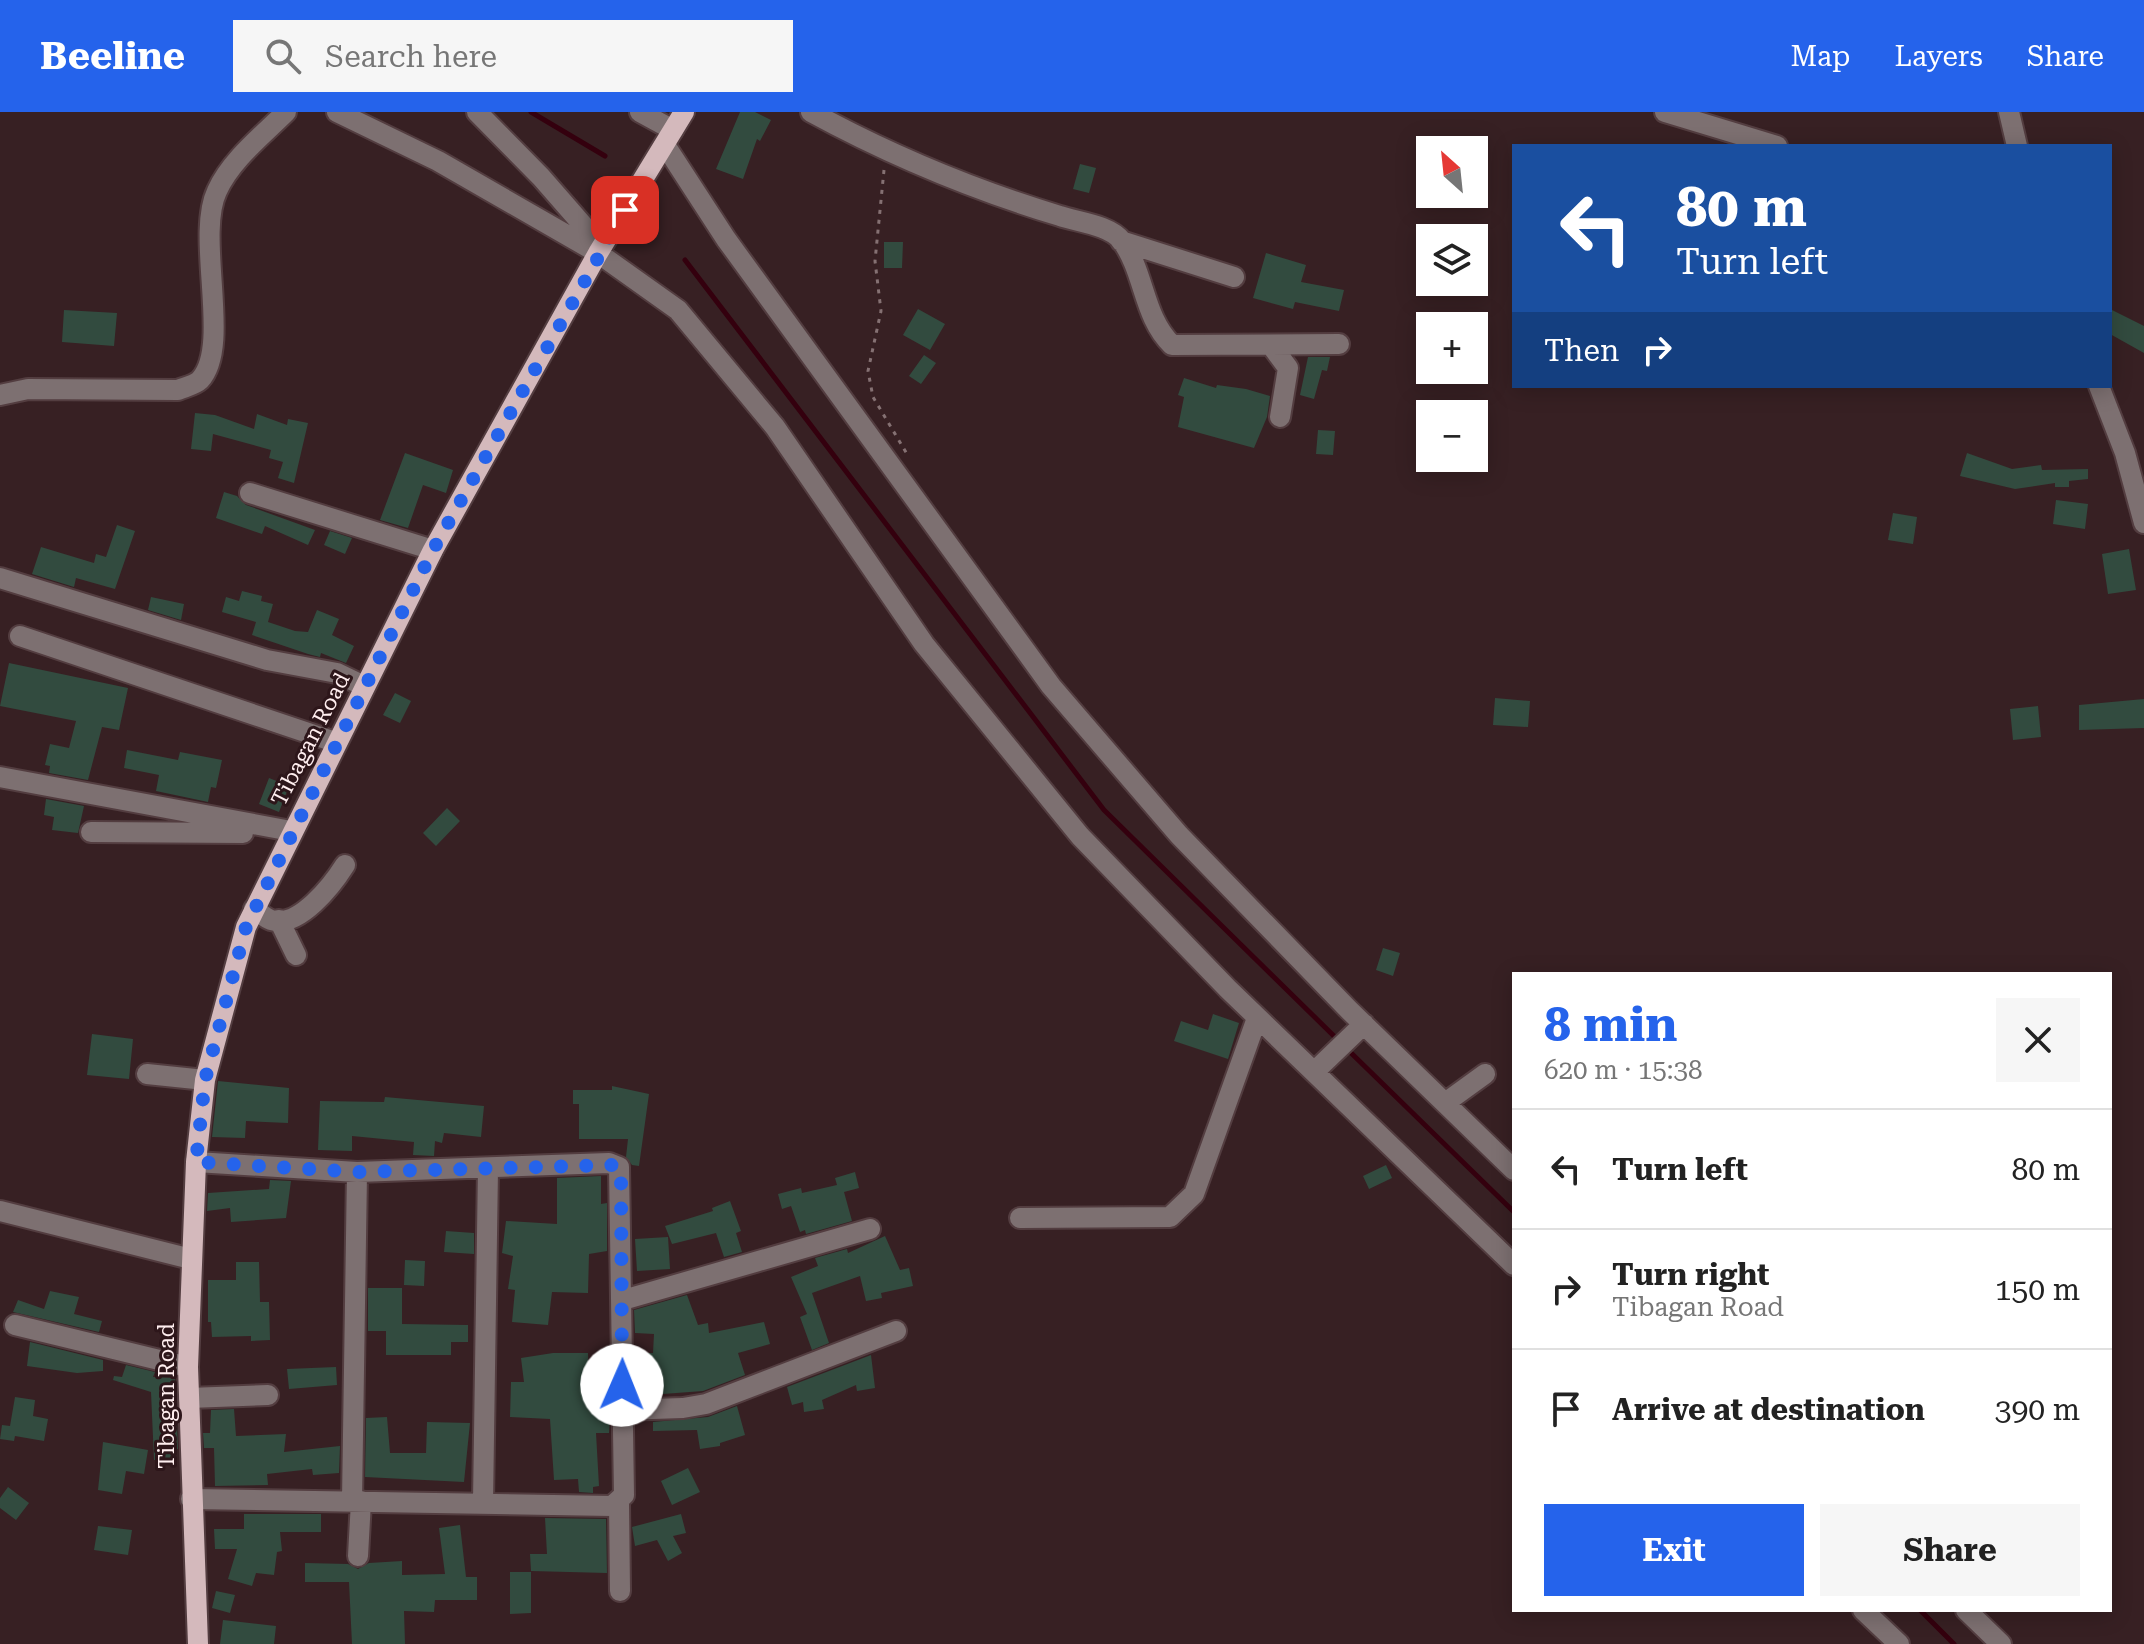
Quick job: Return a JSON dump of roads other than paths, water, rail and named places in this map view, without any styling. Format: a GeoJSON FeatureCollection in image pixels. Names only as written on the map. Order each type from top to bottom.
{"type":"FeatureCollection","features":[{"type":"Feature","properties":{"kind":"main road","name":"Tibagan Road"},"geometry":{"type":"LineString","coordinates":[[198,1644],[188,1367],[191,1259],[196,1162],[205,1080],[223,1003],[254,909],[433,550],[600,250],[675,123]]}},
{"type":"Feature","properties":{"kind":"street"},"geometry":{"type":"LineString","coordinates":[[0,395],[28,389],[178,390],[199,381],[208,366],[213,333],[209,234],[216,191],[250,147],[286,112]]}},
{"type":"Feature","properties":{"kind":"street"},"geometry":{"type":"LineString","coordinates":[[337,112],[438,161],[600,250],[678,310],[775,427],[924,644],[1080,836],[1257,1018],[1319,1069],[1512,1263]]}},
{"type":"Feature","properties":{"kind":"street"},"geometry":{"type":"LineString","coordinates":[[477,112],[541,177],[600,250]]}},
{"type":"Feature","properties":{"kind":"street"},"geometry":{"type":"LineString","coordinates":[[640,112],[675,123],[726,239],[1051,686],[1179,835],[1360,1029],[1445,1103],[1512,1168]]}},
{"type":"Feature","properties":{"kind":"street"},"geometry":{"type":"LineString","coordinates":[[811,112],[881,149],[1031,207],[1107,230],[1121,241],[1234,277]]}},
{"type":"Feature","properties":{"kind":"street"},"geometry":{"type":"LineString","coordinates":[[1665,112],[1770,144]]}},
{"type":"Feature","properties":{"kind":"street"},"geometry":{"type":"LineString","coordinates":[[2009,112],[2017,144]]}},
{"type":"Feature","properties":{"kind":"street"},"geometry":{"type":"LineString","coordinates":[[1121,241],[1158,332],[1172,345],[1339,344]]}},
{"type":"Feature","properties":{"kind":"street"},"geometry":{"type":"LineString","coordinates":[[1271,345],[1288,368],[1280,417]]}},
{"type":"Feature","properties":{"kind":"street"},"geometry":{"type":"LineString","coordinates":[[2100,388],[2125,453],[2144,523]]}},
{"type":"Feature","properties":{"kind":"street"},"geometry":{"type":"LineString","coordinates":[[250,493],[433,550]]}},
{"type":"Feature","properties":{"kind":"street"},"geometry":{"type":"LineString","coordinates":[[0,578],[267,660],[337,673],[364,686]]}},
{"type":"Feature","properties":{"kind":"street"},"geometry":{"type":"LineString","coordinates":[[20,636],[335,742]]}},
{"type":"Feature","properties":{"kind":"street"},"geometry":{"type":"LineString","coordinates":[[0,777],[288,836]]}},
{"type":"Feature","properties":{"kind":"street"},"geometry":{"type":"LineString","coordinates":[[91,832],[215,831],[288,836]]}},
{"type":"Feature","properties":{"kind":"street"},"geometry":{"type":"LineString","coordinates":[[254,909],[270,920],[279,920],[317,902],[345,865]]}},
{"type":"Feature","properties":{"kind":"street"},"geometry":{"type":"LineString","coordinates":[[279,920],[296,955]]}},
{"type":"Feature","properties":{"kind":"street"},"geometry":{"type":"LineString","coordinates":[[1020,1218],[1170,1217],[1181,1210],[1194,1194],[1257,1018]]}},
{"type":"Feature","properties":{"kind":"street"},"geometry":{"type":"LineString","coordinates":[[1319,1069],[1360,1029]]}},
{"type":"Feature","properties":{"kind":"street"},"geometry":{"type":"LineString","coordinates":[[147,1074],[205,1080]]}},
{"type":"Feature","properties":{"kind":"street"},"geometry":{"type":"LineString","coordinates":[[1445,1103],[1485,1074]]}},
{"type":"Feature","properties":{"kind":"street"},"geometry":{"type":"LineString","coordinates":[[191,1499],[612,1506],[624,1495],[619,1167],[609,1163],[357,1172],[196,1162]]}},
{"type":"Feature","properties":{"kind":"street"},"geometry":{"type":"LineString","coordinates":[[483,1503],[488,1168]]}},
{"type":"Feature","properties":{"kind":"street"},"geometry":{"type":"LineString","coordinates":[[357,1172],[358,1556]]}},
{"type":"Feature","properties":{"kind":"street"},"geometry":{"type":"LineString","coordinates":[[0,1211],[191,1259]]}},
{"type":"Feature","properties":{"kind":"street"},"geometry":{"type":"LineString","coordinates":[[623,1300],[804,1241],[870,1229]]}},
{"type":"Feature","properties":{"kind":"street"},"geometry":{"type":"LineString","coordinates":[[15,1325],[188,1367]]}},
{"type":"Feature","properties":{"kind":"street"},"geometry":{"type":"LineString","coordinates":[[621,1410],[706,1404],[896,1331]]}},
{"type":"Feature","properties":{"kind":"street"},"geometry":{"type":"LineString","coordinates":[[189,1398],[268,1395]]}},
{"type":"Feature","properties":{"kind":"street"},"geometry":{"type":"LineString","coordinates":[[619,1502],[620,1591]]}},
{"type":"Feature","properties":{"kind":"street"},"geometry":{"type":"LineString","coordinates":[[1865,1612],[1899,1644]]}},
{"type":"Feature","properties":{"kind":"street"},"geometry":{"type":"LineString","coordinates":[[1968,1612],[2001,1644]]}},
{"type":"Feature","properties":{"kind":"waterway"},"geometry":{"type":"LineString","coordinates":[[531,112],[605,156]]}},
{"type":"Feature","properties":{"kind":"waterway"},"geometry":{"type":"LineString","coordinates":[[685,260],[1104,810],[1339,1041]]}},
{"type":"Feature","properties":{"kind":"waterway"},"geometry":{"type":"LineString","coordinates":[[1346,1048],[1512,1210]]}},
{"type":"Feature","properties":{"kind":"waterway"},"geometry":{"type":"LineString","coordinates":[[1922,1612],[1954,1644]]}}]}
